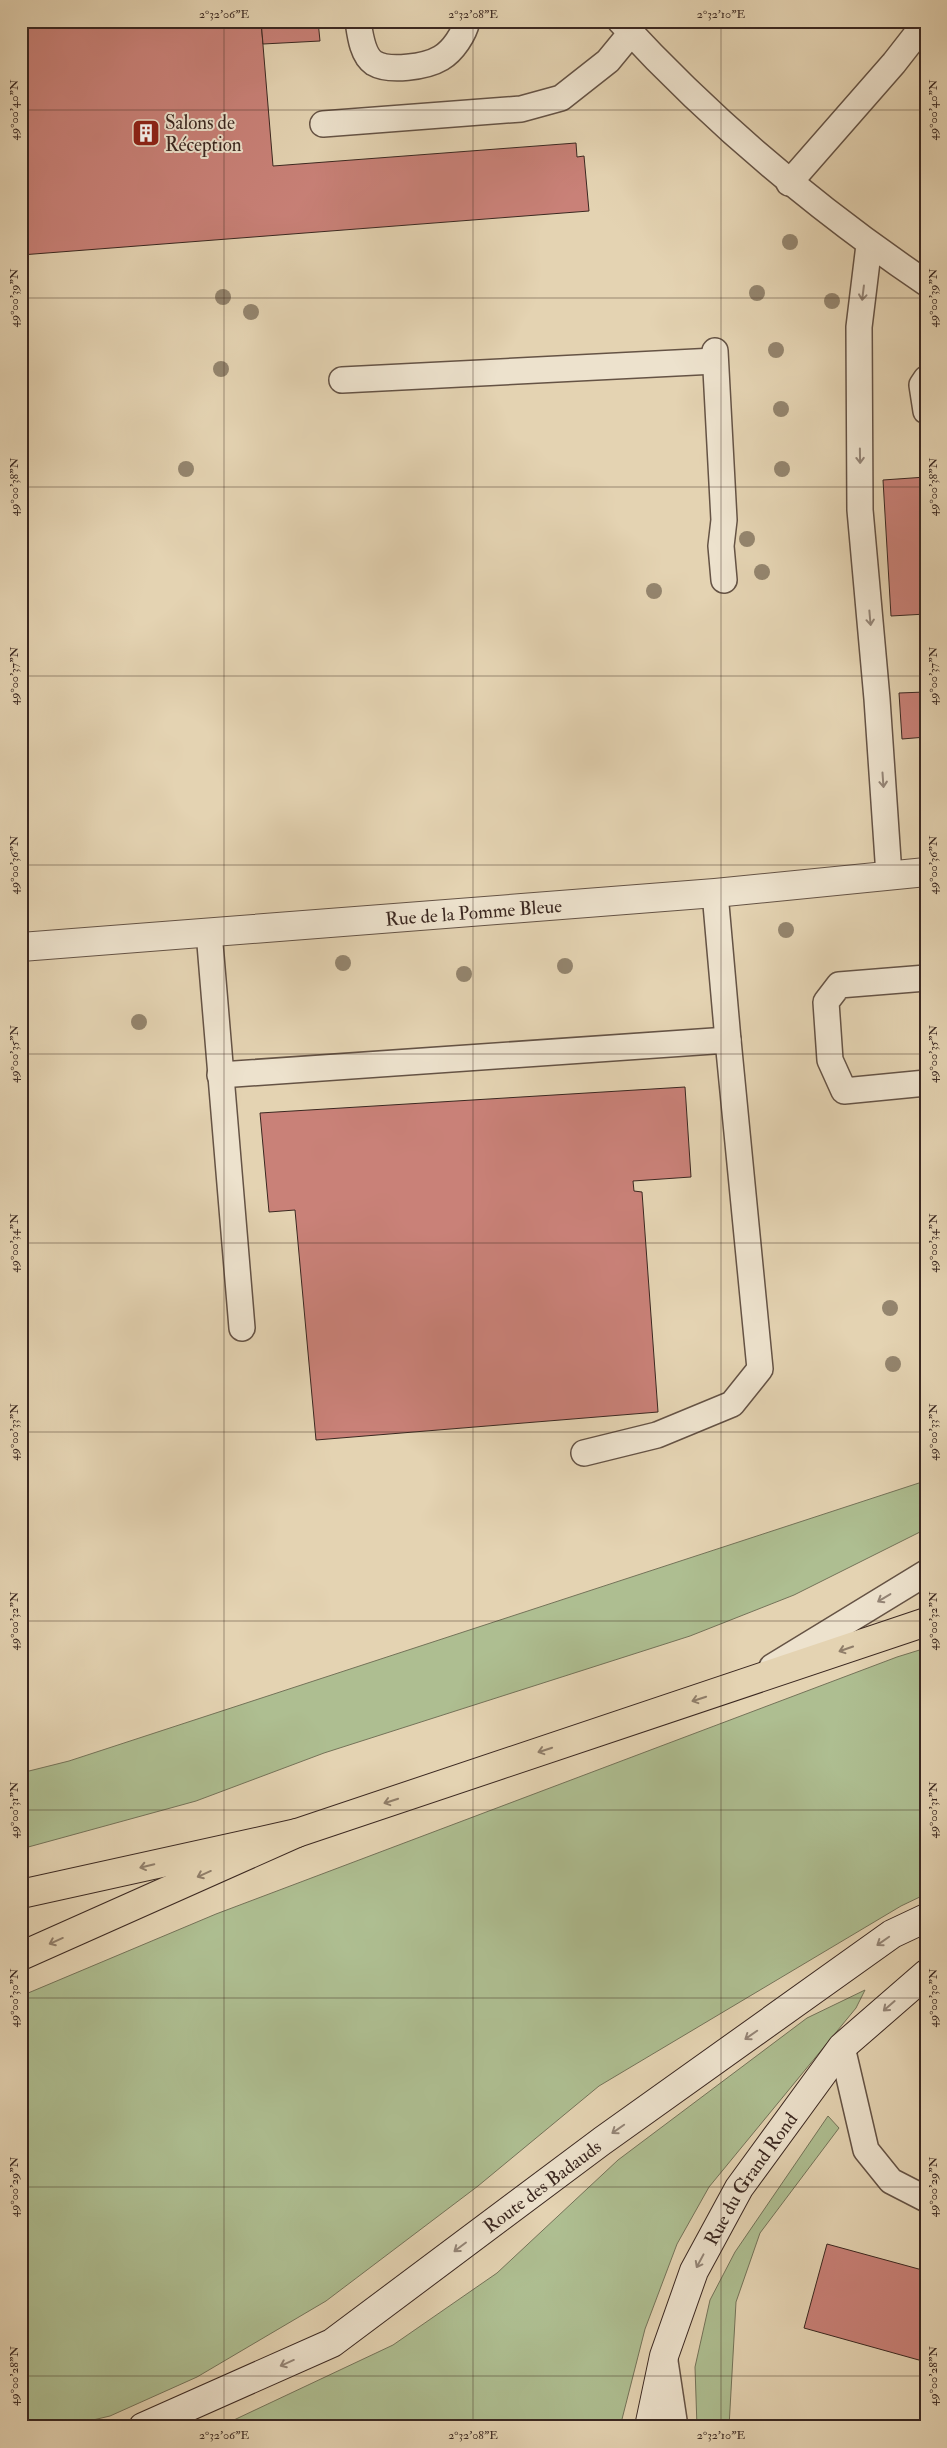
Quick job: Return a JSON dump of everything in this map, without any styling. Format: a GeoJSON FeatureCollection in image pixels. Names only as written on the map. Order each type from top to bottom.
{"type":"FeatureCollection","features":[{"type":"Feature","properties":{"kind":"main road","name":"Rue de la Pomme Bleue"},"geometry":{"type":"LineString","coordinates":[[21,947],[715,893],[926,872]]}},
{"type":"Feature","properties":{"kind":"main road"},"geometry":{"type":"LineString","coordinates":[[21,1956],[297,1833],[926,1622]]}},
{"type":"Feature","properties":{"kind":"main road"},"geometry":{"type":"LineString","coordinates":[[21,1894],[297,1833]]}},
{"type":"Feature","properties":{"kind":"main road","name":"Route des Badauds"},"geometry":{"type":"LineString","coordinates":[[143,2427],[332,2344],[602,2141],[892,1934],[926,1918]]}},
{"type":"Feature","properties":{"kind":"main road","name":"Rue du Grand Rond"},"geometry":{"type":"LineString","coordinates":[[649,2427],[664,2356],[694,2271],[739,2188],[842,2047],[926,1974]]}},
{"type":"Feature","properties":{"kind":"lane"},"geometry":{"type":"LineString","coordinates":[[358,21],[362,45],[373,63],[394,69],[418,66],[442,58],[464,34],[467,21]]}},
{"type":"Feature","properties":{"kind":"lane"},"geometry":{"type":"LineString","coordinates":[[789,183],[894,63],[926,22]]}},
{"type":"Feature","properties":{"kind":"lane"},"geometry":{"type":"LineString","coordinates":[[323,124],[521,109],[561,98],[608,61],[626,27],[743,142],[789,183],[870,245],[926,283]]}},
{"type":"Feature","properties":{"kind":"lane"},"geometry":{"type":"LineString","coordinates":[[870,245],[859,327],[860,510],[878,698],[889,875]]}},
{"type":"Feature","properties":{"kind":"lane"},"geometry":{"type":"LineString","coordinates":[[342,380],[715,356],[724,520],[721,546],[724,580]]}},
{"type":"Feature","properties":{"kind":"lane"},"geometry":{"type":"LineString","coordinates":[[926,379],[922,385],[926,411]]}},
{"type":"Feature","properties":{"kind":"lane"},"geometry":{"type":"LineString","coordinates":[[584,1453],[657,1435],[732,1404],[760,1369],[715,893]]}},
{"type":"Feature","properties":{"kind":"lane"},"geometry":{"type":"LineString","coordinates":[[209,932],[242,1328]]}},
{"type":"Feature","properties":{"kind":"lane"},"geometry":{"type":"LineString","coordinates":[[926,978],[840,985],[826,1002],[830,1060],[844,1091],[926,1083]]}},
{"type":"Feature","properties":{"kind":"lane"},"geometry":{"type":"LineString","coordinates":[[220,1075],[728,1040]]}},
{"type":"Feature","properties":{"kind":"lane"},"geometry":{"type":"LineString","coordinates":[[746,1683],[926,1573]]}},
{"type":"Feature","properties":{"kind":"lane"},"geometry":{"type":"LineString","coordinates":[[842,2047],[866,2150],[891,2181],[926,2199]]}},
{"type":"Feature","properties":{"kind":"lane"},"geometry":{"type":"LineString","coordinates":[[664,2356],[675,2427]]}},
{"type":"Feature","properties":{"kind":"green space"},"geometry":{"type":"Polygon","coordinates":[[[922,1482],[926,1486],[926,1529],[794,1595],[690,1636],[324,1753],[196,1801],[21,1849],[21,1773],[69,1761],[922,1482]]]}},
{"type":"Feature","properties":{"kind":"green space"},"geometry":{"type":"Polygon","coordinates":[[[926,1648],[926,1894],[901,1906],[599,2086],[478,2186],[326,2301],[197,2377],[110,2416],[63,2427],[21,2427],[21,1996],[216,1914],[897,1657],[926,1648]]]}},
{"type":"Feature","properties":{"kind":"green space"},"geometry":{"type":"Polygon","coordinates":[[[865,1990],[856,2008],[709,2187],[677,2244],[645,2329],[620,2427],[219,2427],[393,2345],[497,2273],[618,2160],[807,2018],[865,1990]]]}},
{"type":"Feature","properties":{"kind":"green space"},"geometry":{"type":"Polygon","coordinates":[[[828,2116],[839,2128],[760,2233],[736,2302],[729,2427],[697,2427],[695,2367],[710,2300],[735,2252],[828,2116]]]}},
{"type":"Feature","properties":{"kind":"building","name":"Salons de Réception"},"geometry":{"type":"Polygon","coordinates":[[[21,21],[261,21],[273,166],[576,143],[577,157],[584,156],[589,211],[21,255],[21,158],[24,158],[21,123],[21,21]]]}},
{"type":"Feature","properties":{"kind":"building"},"geometry":{"type":"Polygon","coordinates":[[[261,21],[318,21],[320,41],[263,44],[261,21]]]}},
{"type":"Feature","properties":{"kind":"building"},"geometry":{"type":"Polygon","coordinates":[[[926,477],[926,614],[891,616],[883,480],[926,477]]]}},
{"type":"Feature","properties":{"kind":"building"},"geometry":{"type":"Polygon","coordinates":[[[925,692],[926,737],[902,739],[899,693],[925,692]]]}},
{"type":"Feature","properties":{"kind":"building"},"geometry":{"type":"Polygon","coordinates":[[[685,1087],[691,1177],[633,1181],[634,1191],[642,1192],[658,1412],[316,1440],[295,1210],[269,1212],[260,1113],[685,1087]]]}},
{"type":"Feature","properties":{"kind":"building"},"geometry":{"type":"Polygon","coordinates":[[[827,2244],[926,2271],[926,2362],[804,2328],[827,2244]]]}},
{"type":"Feature","properties":{"kind":"place","name":"Salons de Réception"},"geometry":{"type":"Point","coordinates":[146,133]}}]}
